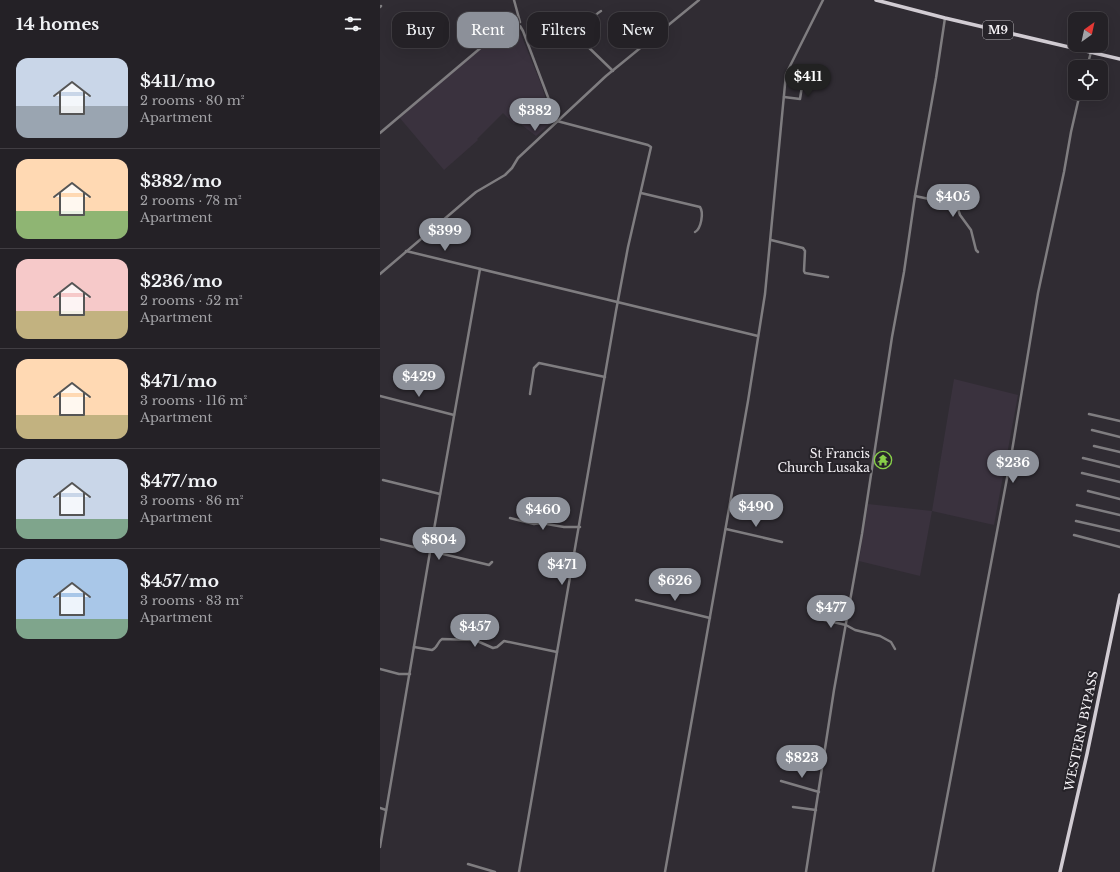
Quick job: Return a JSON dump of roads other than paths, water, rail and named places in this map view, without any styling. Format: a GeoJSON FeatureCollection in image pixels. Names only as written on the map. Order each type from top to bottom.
{"type":"FeatureCollection","features":[{"type":"Feature","properties":{"kind":"main road","name":"M9"},"geometry":{"type":"LineString","coordinates":[[876,0],[945,18],[1068,47]]}},
{"type":"Feature","properties":{"kind":"main road","name":"M9"},"geometry":{"type":"LineString","coordinates":[[1091,52],[1120,59]]}},
{"type":"Feature","properties":{"kind":"main road","name":"WESTERN BYPASS"},"geometry":{"type":"LineString","coordinates":[[1060,872],[1081,784],[1120,594]]}},
{"type":"Feature","properties":{"kind":"street"},"geometry":{"type":"LineString","coordinates":[[514,0],[517,12]]}},
{"type":"Feature","properties":{"kind":"street"},"geometry":{"type":"LineString","coordinates":[[380,274],[476,192],[505,175],[512,168],[518,158],[557,121],[613,71],[699,0]]}},
{"type":"Feature","properties":{"kind":"street"},"geometry":{"type":"LineString","coordinates":[[665,872],[726,528],[765,294],[786,74],[823,0]]}},
{"type":"Feature","properties":{"kind":"street"},"geometry":{"type":"LineString","coordinates":[[601,11],[584,27],[581,32],[580,39],[613,71]]}},
{"type":"Feature","properties":{"kind":"street"},"geometry":{"type":"LineString","coordinates":[[806,872],[862,534],[892,337],[904,272],[914,196],[936,78],[945,18]]}},
{"type":"Feature","properties":{"kind":"street"},"geometry":{"type":"LineString","coordinates":[[519,25],[523,31],[557,121]]}},
{"type":"Feature","properties":{"kind":"street"},"geometry":{"type":"LineString","coordinates":[[380,133],[480,48]]}},
{"type":"Feature","properties":{"kind":"street"},"geometry":{"type":"LineString","coordinates":[[1089,60],[1091,52]]}},
{"type":"Feature","properties":{"kind":"street"},"geometry":{"type":"LineString","coordinates":[[784,97],[800,99],[803,80],[807,68]]}},
{"type":"Feature","properties":{"kind":"street"},"geometry":{"type":"LineString","coordinates":[[933,872],[1015,435],[1038,293],[1064,172],[1070,132],[1078,100]]}},
{"type":"Feature","properties":{"kind":"street"},"geometry":{"type":"LineString","coordinates":[[519,872],[628,247],[651,149],[650,146],[557,121]]}},
{"type":"Feature","properties":{"kind":"street"},"geometry":{"type":"LineString","coordinates":[[641,193],[700,207],[702,211],[699,229],[695,232]]}},
{"type":"Feature","properties":{"kind":"street"},"geometry":{"type":"LineString","coordinates":[[914,196],[957,206],[960,215],[971,230],[976,250],[978,252]]}},
{"type":"Feature","properties":{"kind":"street"},"geometry":{"type":"LineString","coordinates":[[771,240],[803,248],[805,251],[805,273],[828,277]]}},
{"type":"Feature","properties":{"kind":"street"},"geometry":{"type":"LineString","coordinates":[[406,251],[758,336]]}},
{"type":"Feature","properties":{"kind":"street"},"geometry":{"type":"LineString","coordinates":[[380,847],[480,269]]}},
{"type":"Feature","properties":{"kind":"street"},"geometry":{"type":"LineString","coordinates":[[530,394],[534,368],[539,364],[605,378]]}},
{"type":"Feature","properties":{"kind":"street"},"geometry":{"type":"LineString","coordinates":[[380,396],[454,414]]}},
{"type":"Feature","properties":{"kind":"street"},"geometry":{"type":"LineString","coordinates":[[1089,414],[1120,421]]}},
{"type":"Feature","properties":{"kind":"street"},"geometry":{"type":"LineString","coordinates":[[1092,430],[1120,437]]}},
{"type":"Feature","properties":{"kind":"street"},"geometry":{"type":"LineString","coordinates":[[1094,446],[1120,452]]}},
{"type":"Feature","properties":{"kind":"street"},"geometry":{"type":"LineString","coordinates":[[1083,458],[1120,467]]}},
{"type":"Feature","properties":{"kind":"street"},"geometry":{"type":"LineString","coordinates":[[1082,473],[1120,482]]}},
{"type":"Feature","properties":{"kind":"street"},"geometry":{"type":"LineString","coordinates":[[383,480],[440,494]]}},
{"type":"Feature","properties":{"kind":"street"},"geometry":{"type":"LineString","coordinates":[[1088,491],[1120,499]]}},
{"type":"Feature","properties":{"kind":"street"},"geometry":{"type":"LineString","coordinates":[[1076,505],[1120,515]]}},
{"type":"Feature","properties":{"kind":"street"},"geometry":{"type":"LineString","coordinates":[[510,518],[534,524],[542,523],[580,528]]}},
{"type":"Feature","properties":{"kind":"street"},"geometry":{"type":"LineString","coordinates":[[1076,521],[1120,531]]}},
{"type":"Feature","properties":{"kind":"street"},"geometry":{"type":"LineString","coordinates":[[726,528],[782,542]]}},
{"type":"Feature","properties":{"kind":"street"},"geometry":{"type":"LineString","coordinates":[[1074,535],[1120,547]]}},
{"type":"Feature","properties":{"kind":"street"},"geometry":{"type":"LineString","coordinates":[[380,539],[485,564],[491,564],[492,562]]}},
{"type":"Feature","properties":{"kind":"street"},"geometry":{"type":"LineString","coordinates":[[636,600],[710,618]]}},
{"type":"Feature","properties":{"kind":"street"},"geometry":{"type":"LineString","coordinates":[[820,619],[846,625],[855,630],[884,637],[892,643],[895,649]]}},
{"type":"Feature","properties":{"kind":"street"},"geometry":{"type":"LineString","coordinates":[[414,647],[432,650],[436,648],[439,641],[442,639],[474,640],[493,648],[497,647],[504,641],[557,652]]}},
{"type":"Feature","properties":{"kind":"street"},"geometry":{"type":"LineString","coordinates":[[380,669],[399,674],[410,674]]}},
{"type":"Feature","properties":{"kind":"street"},"geometry":{"type":"LineString","coordinates":[[781,781],[819,792]]}},
{"type":"Feature","properties":{"kind":"street"},"geometry":{"type":"LineString","coordinates":[[793,806],[816,810]]}},
{"type":"Feature","properties":{"kind":"street"},"geometry":{"type":"LineString","coordinates":[[380,808],[386,810]]}},
{"type":"Feature","properties":{"kind":"street"},"geometry":{"type":"LineString","coordinates":[[468,864],[495,872]]}},
{"type":"Feature","properties":{"kind":"place","name":"St Francis Church Lusaka"},"geometry":{"type":"Point","coordinates":[883,460]}}]}
